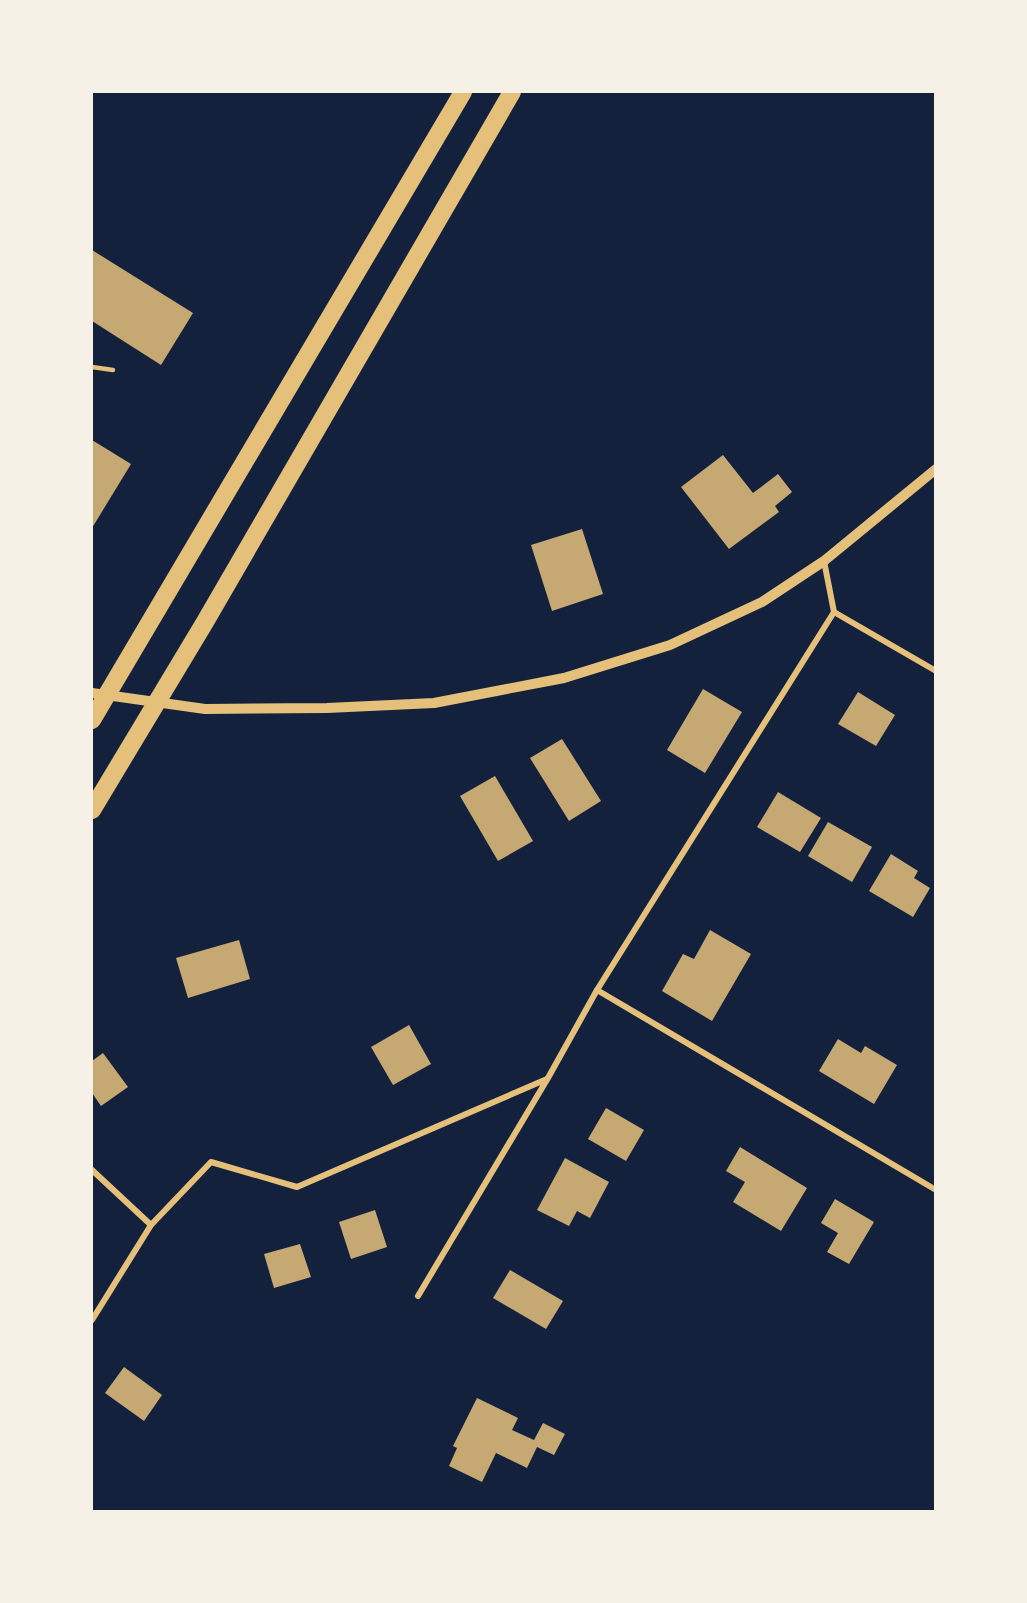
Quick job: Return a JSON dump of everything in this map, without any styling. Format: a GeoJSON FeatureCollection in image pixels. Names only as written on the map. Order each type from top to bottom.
{"type":"FeatureCollection","features":[{"type":"Feature","properties":{"kind":"highway"},"geometry":{"type":"LineString","coordinates":[[92,720],[463,92]]}},
{"type":"Feature","properties":{"kind":"highway"},"geometry":{"type":"LineString","coordinates":[[92,810],[205,622],[512,92]]}},
{"type":"Feature","properties":{"kind":"street"},"geometry":{"type":"LineString","coordinates":[[92,693],[204,709],[327,708],[434,703],[564,678],[670,645],[762,602],[824,561],[936,469]]}},
{"type":"Feature","properties":{"kind":"street"},"geometry":{"type":"LineString","coordinates":[[418,1296],[548,1078],[597,990],[834,612],[824,561]]}},
{"type":"Feature","properties":{"kind":"street"},"geometry":{"type":"LineString","coordinates":[[834,612],[936,671]]}},
{"type":"Feature","properties":{"kind":"street"},"geometry":{"type":"LineString","coordinates":[[597,990],[936,1190]]}},
{"type":"Feature","properties":{"kind":"street"},"geometry":{"type":"LineString","coordinates":[[92,1320],[151,1225],[212,1162],[297,1187],[548,1078]]}},
{"type":"Feature","properties":{"kind":"street"},"geometry":{"type":"LineString","coordinates":[[92,1170],[151,1225]]}},
{"type":"Feature","properties":{"kind":"lane"},"geometry":{"type":"LineString","coordinates":[[92,367],[113,370]]}},
{"type":"Feature","properties":{"kind":"building"},"geometry":{"type":"Polygon","coordinates":[[[92,250],[193,313],[161,365],[92,321],[92,250]]]}},
{"type":"Feature","properties":{"kind":"building"},"geometry":{"type":"Polygon","coordinates":[[[92,440],[131,464],[92,528],[92,440]]]}},
{"type":"Feature","properties":{"kind":"building"},"geometry":{"type":"Polygon","coordinates":[[[723,455],[753,493],[778,474],[792,492],[775,506],[779,512],[729,549],[681,487],[723,455]]]}},
{"type":"Feature","properties":{"kind":"building"},"geometry":{"type":"Polygon","coordinates":[[[582,529],[603,594],[552,611],[531,545],[582,529]]]}},
{"type":"Feature","properties":{"kind":"building"},"geometry":{"type":"Polygon","coordinates":[[[703,689],[742,712],[705,773],[667,750],[703,689]]]}},
{"type":"Feature","properties":{"kind":"building"},"geometry":{"type":"Polygon","coordinates":[[[858,692],[895,715],[876,746],[838,724],[858,692]]]}},
{"type":"Feature","properties":{"kind":"building"},"geometry":{"type":"Polygon","coordinates":[[[562,739],[601,801],[569,821],[530,758],[562,739]]]}},
{"type":"Feature","properties":{"kind":"building"},"geometry":{"type":"Polygon","coordinates":[[[495,776],[533,841],[498,861],[460,796],[495,776]]]}},
{"type":"Feature","properties":{"kind":"building"},"geometry":{"type":"Polygon","coordinates":[[[778,792],[821,818],[800,852],[757,827],[778,792]]]}},
{"type":"Feature","properties":{"kind":"building"},"geometry":{"type":"Polygon","coordinates":[[[828,822],[872,847],[852,882],[808,856],[828,822]]]}},
{"type":"Feature","properties":{"kind":"building"},"geometry":{"type":"Polygon","coordinates":[[[891,854],[918,871],[914,878],[930,888],[913,917],[869,891],[891,854]]]}},
{"type":"Feature","properties":{"kind":"building"},"geometry":{"type":"Polygon","coordinates":[[[710,930],[751,954],[712,1021],[662,991],[683,954],[694,959],[710,930]]]}},
{"type":"Feature","properties":{"kind":"building"},"geometry":{"type":"Polygon","coordinates":[[[239,940],[250,979],[188,998],[176,958],[239,940]]]}},
{"type":"Feature","properties":{"kind":"building"},"geometry":{"type":"Polygon","coordinates":[[[409,1025],[431,1064],[393,1085],[371,1047],[409,1025]]]}},
{"type":"Feature","properties":{"kind":"building"},"geometry":{"type":"Polygon","coordinates":[[[838,1039],[861,1053],[865,1046],[897,1065],[874,1104],[819,1071],[838,1039]]]}},
{"type":"Feature","properties":{"kind":"building"},"geometry":{"type":"Polygon","coordinates":[[[103,1053],[128,1087],[101,1106],[92,1093],[92,1061],[103,1053]]]}},
{"type":"Feature","properties":{"kind":"building"},"geometry":{"type":"Polygon","coordinates":[[[606,1108],[644,1130],[626,1161],[588,1139],[606,1108]]]}},
{"type":"Feature","properties":{"kind":"building"},"geometry":{"type":"Polygon","coordinates":[[[740,1147],[807,1188],[781,1231],[733,1202],[745,1182],[726,1171],[740,1147]]]}},
{"type":"Feature","properties":{"kind":"building"},"geometry":{"type":"Polygon","coordinates":[[[565,1158],[609,1182],[590,1218],[577,1211],[569,1226],[537,1210],[565,1158]]]}},
{"type":"Feature","properties":{"kind":"building"},"geometry":{"type":"Polygon","coordinates":[[[835,1199],[874,1222],[849,1264],[827,1252],[838,1233],[821,1223],[835,1199]]]}},
{"type":"Feature","properties":{"kind":"building"},"geometry":{"type":"Polygon","coordinates":[[[375,1210],[387,1247],[351,1259],[339,1222],[375,1210]]]}},
{"type":"Feature","properties":{"kind":"building"},"geometry":{"type":"Polygon","coordinates":[[[300,1244],[311,1277],[274,1288],[264,1254],[300,1244]]]}},
{"type":"Feature","properties":{"kind":"building"},"geometry":{"type":"Polygon","coordinates":[[[510,1270],[563,1301],[546,1329],[493,1298],[510,1270]]]}},
{"type":"Feature","properties":{"kind":"building"},"geometry":{"type":"Polygon","coordinates":[[[124,1367],[162,1395],[144,1421],[105,1393],[124,1367]]]}},
{"type":"Feature","properties":{"kind":"building"},"geometry":{"type":"Polygon","coordinates":[[[477,1398],[518,1418],[512,1430],[534,1440],[543,1423],[565,1434],[554,1455],[537,1447],[527,1468],[496,1453],[482,1482],[449,1466],[457,1448],[453,1446],[477,1398]]]}}]}
